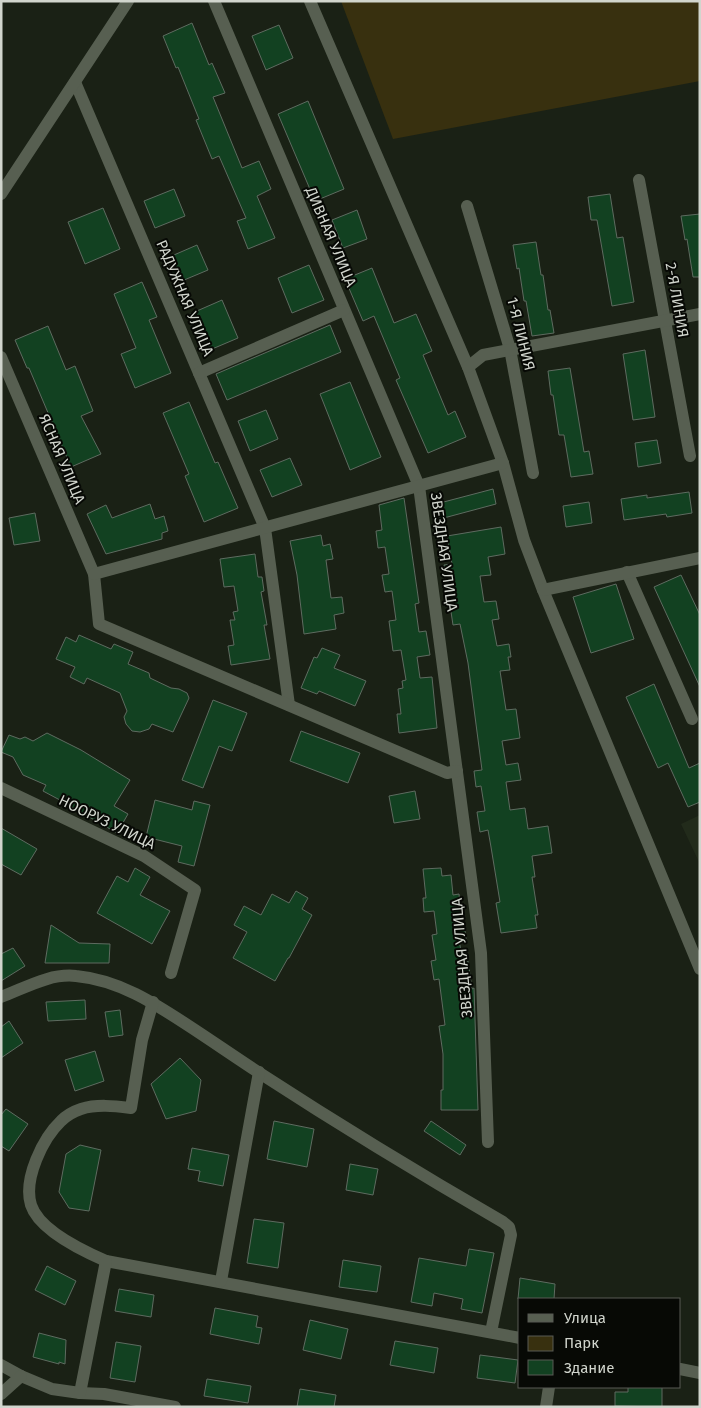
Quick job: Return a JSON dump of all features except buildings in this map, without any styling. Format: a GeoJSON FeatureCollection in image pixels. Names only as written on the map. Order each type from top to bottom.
{"type":"FeatureCollection","features":[{"type":"Feature","properties":{"kind":"street"},"geometry":{"type":"LineString","coordinates":[[1,194],[128,1]]}},
{"type":"Feature","properties":{"kind":"street","name":"ДИВНАЯ УЛИЦА"},"geometry":{"type":"LineString","coordinates":[[214,1],[419,486]]}},
{"type":"Feature","properties":{"kind":"street"},"geometry":{"type":"LineString","coordinates":[[310,1],[468,367],[503,463],[524,540],[543,590],[700,970]]}},
{"type":"Feature","properties":{"kind":"street","name":"РАДУЖНАЯ УЛИЦА"},"geometry":{"type":"LineString","coordinates":[[75,82],[265,528]]}},
{"type":"Feature","properties":{"kind":"street","name":"2-Я ЛИНИЯ"},"geometry":{"type":"LineString","coordinates":[[639,180],[690,456]]}},
{"type":"Feature","properties":{"kind":"street","name":"1-Я ЛИНИЯ"},"geometry":{"type":"LineString","coordinates":[[468,206],[510,349],[533,473]]}},
{"type":"Feature","properties":{"kind":"street"},"geometry":{"type":"LineString","coordinates":[[199,373],[344,310]]}},
{"type":"Feature","properties":{"kind":"street"},"geometry":{"type":"LineString","coordinates":[[468,367],[483,355],[700,314]]}},
{"type":"Feature","properties":{"kind":"street","name":"ЯСНАЯ УЛИЦА"},"geometry":{"type":"LineString","coordinates":[[1,357],[94,574]]}},
{"type":"Feature","properties":{"kind":"street"},"geometry":{"type":"LineString","coordinates":[[457,771],[446,773],[99,624],[94,574],[503,463]]}},
{"type":"Feature","properties":{"kind":"street","name":"ЗВЕЗДНАЯ УЛИЦА"},"geometry":{"type":"LineString","coordinates":[[419,486],[481,953],[488,1142]]}},
{"type":"Feature","properties":{"kind":"street"},"geometry":{"type":"LineString","coordinates":[[265,528],[289,705]]}},
{"type":"Feature","properties":{"kind":"street"},"geometry":{"type":"LineString","coordinates":[[543,590],[700,558]]}},
{"type":"Feature","properties":{"kind":"street"},"geometry":{"type":"LineString","coordinates":[[627,572],[692,719]]}},
{"type":"Feature","properties":{"kind":"street","name":"НООРУЗ УЛИЦА"},"geometry":{"type":"LineString","coordinates":[[1,788],[144,856],[195,890],[171,973]]}},
{"type":"Feature","properties":{"kind":"street"},"geometry":{"type":"LineString","coordinates":[[1,998],[57,976],[76,976],[103,981],[129,990],[153,1002],[259,1072],[509,1227],[511,1235],[491,1332]]}},
{"type":"Feature","properties":{"kind":"street"},"geometry":{"type":"LineString","coordinates":[[153,1002],[142,1040],[131,1108],[103,1106],[80,1110],[62,1119],[47,1136],[31,1173],[29,1191],[31,1205],[40,1220],[77,1248],[106,1261],[518,1338]]}},
{"type":"Feature","properties":{"kind":"street"},"geometry":{"type":"LineString","coordinates":[[221,1281],[259,1072]]}},
{"type":"Feature","properties":{"kind":"street"},"geometry":{"type":"LineString","coordinates":[[80,1393],[106,1261]]}},
{"type":"Feature","properties":{"kind":"street"},"geometry":{"type":"LineString","coordinates":[[1,1364],[21,1376],[52,1389],[104,1394],[175,1407]]}},
{"type":"Feature","properties":{"kind":"street"},"geometry":{"type":"LineString","coordinates":[[681,1369],[700,1373]]}},
{"type":"Feature","properties":{"kind":"street"},"geometry":{"type":"LineString","coordinates":[[1,1394],[21,1376]]}},
{"type":"Feature","properties":{"kind":"street"},"geometry":{"type":"LineString","coordinates":[[546,1407],[549,1388]]}},
{"type":"Feature","properties":{"kind":"shaded area"},"geometry":{"type":"Polygon","coordinates":[[[700,815],[700,864],[681,824],[700,815]]]}},
{"type":"Feature","properties":{"kind":"green space"},"geometry":{"type":"Polygon","coordinates":[[[341,1],[700,1],[700,81],[393,139],[341,1]]]}}]}
